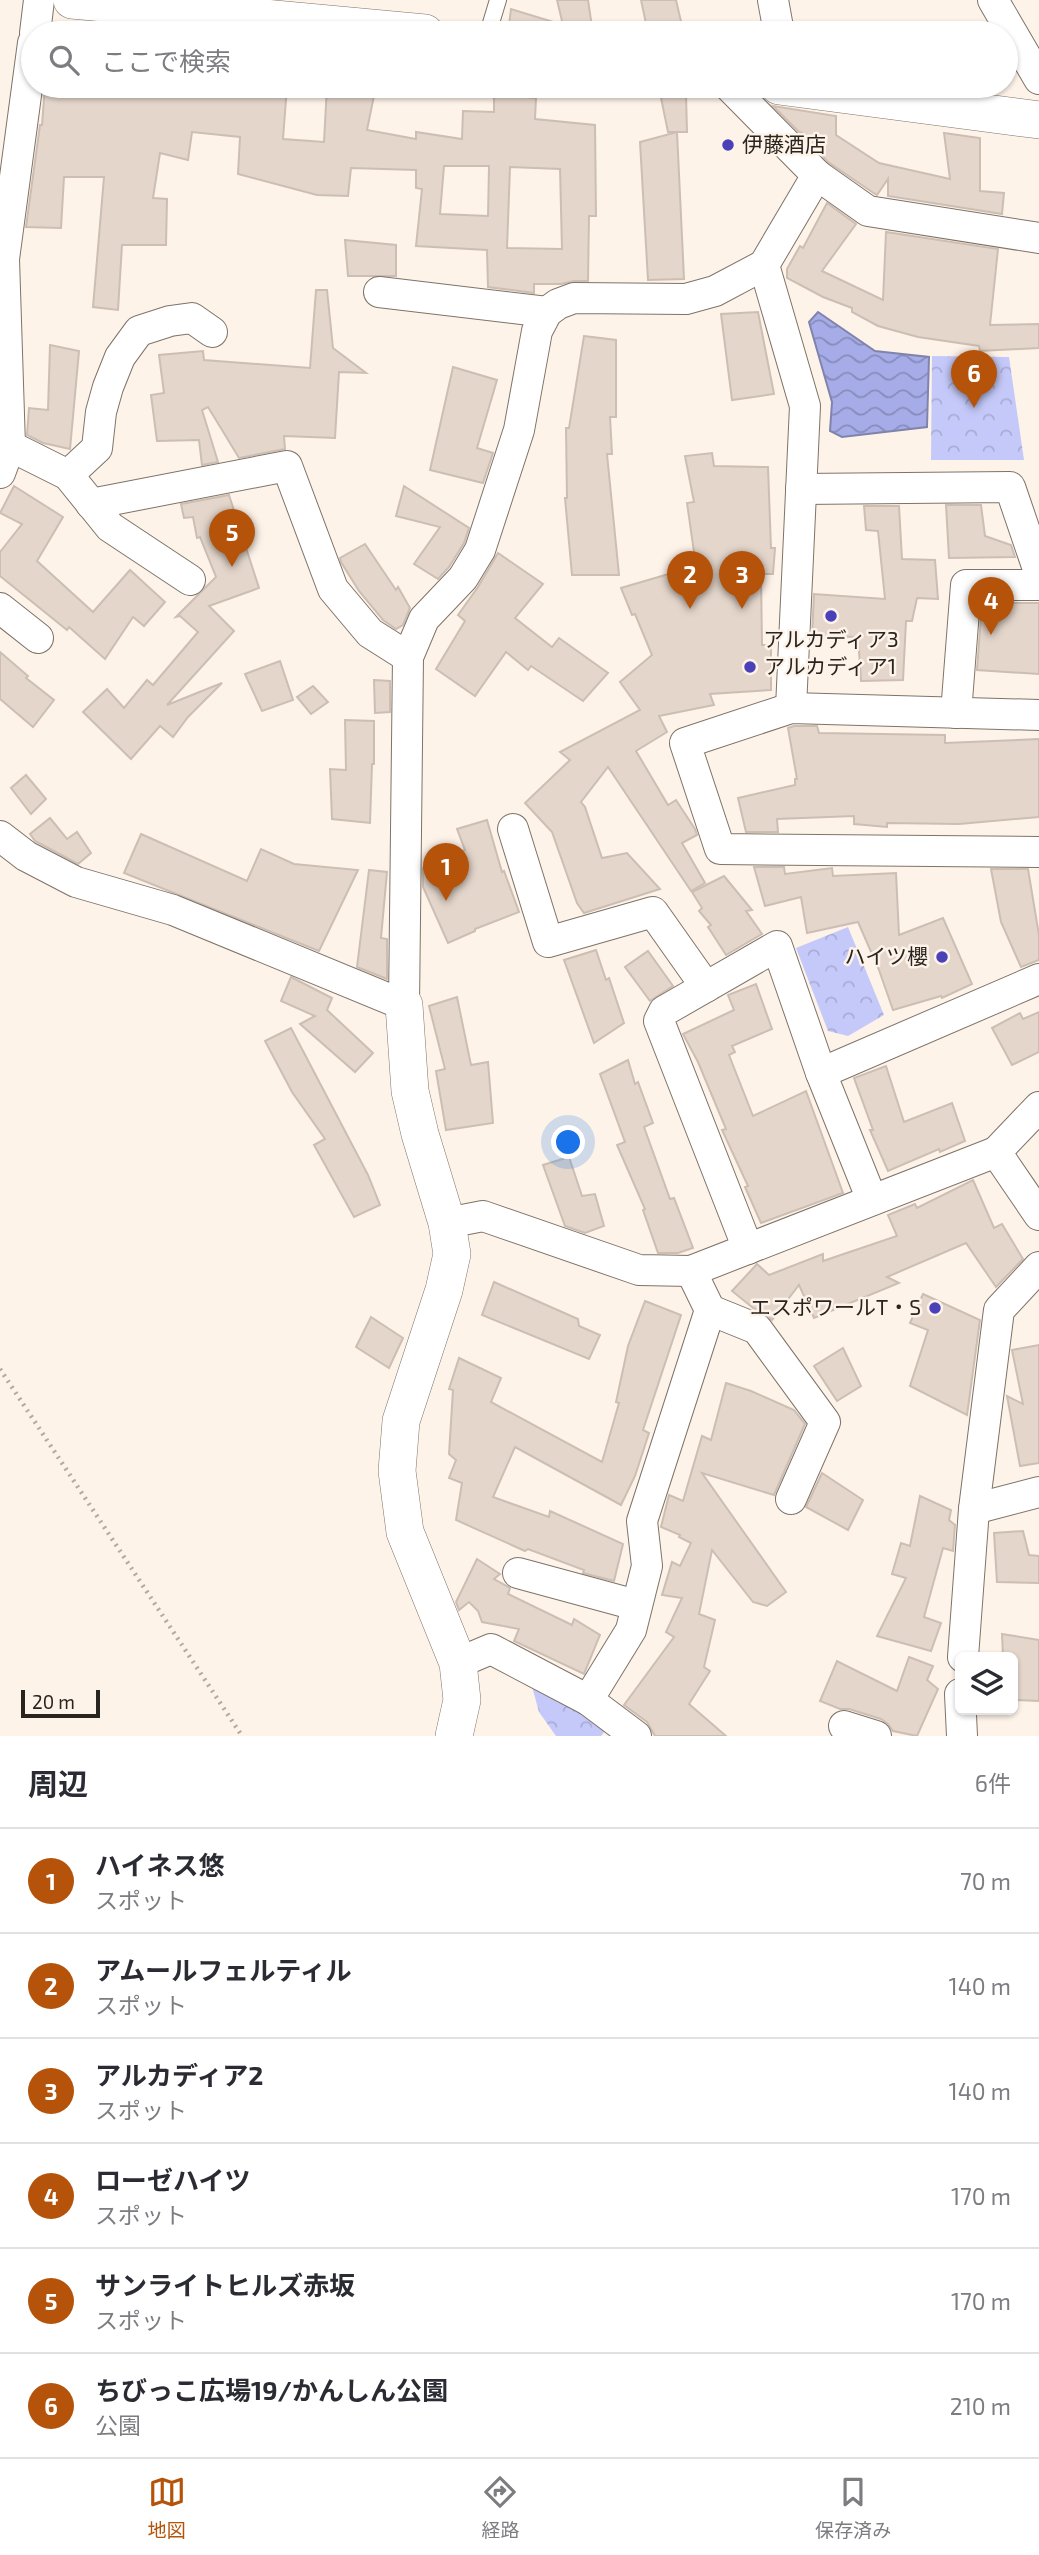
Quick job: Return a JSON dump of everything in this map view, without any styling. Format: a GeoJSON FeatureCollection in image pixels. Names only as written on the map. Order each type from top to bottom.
{"type":"FeatureCollection","features":[{"type":"Feature","properties":{"kind":"street"},"geometry":{"type":"LineString","coordinates":[[36,21],[39,0]]}},
{"type":"Feature","properties":{"kind":"street"},"geometry":{"type":"LineString","coordinates":[[72,0],[297,21]]}},
{"type":"Feature","properties":{"kind":"street"},"geometry":{"type":"LineString","coordinates":[[773,0],[777,21]]}},
{"type":"Feature","properties":{"kind":"street"},"geometry":{"type":"LineString","coordinates":[[993,0],[1005,21]]}},
{"type":"Feature","properties":{"kind":"street"},"geometry":{"type":"LineString","coordinates":[[1018,43],[1039,79]]}},
{"type":"Feature","properties":{"kind":"street"},"geometry":{"type":"LineString","coordinates":[[26,98],[4,260],[5,459],[68,475],[110,527],[190,580]]}},
{"type":"Feature","properties":{"kind":"street"},"geometry":{"type":"LineString","coordinates":[[741,98],[817,175],[868,211],[1039,238]]}},
{"type":"Feature","properties":{"kind":"street"},"geometry":{"type":"LineString","coordinates":[[875,98],[1039,120]]}},
{"type":"Feature","properties":{"kind":"street"},"geometry":{"type":"LineString","coordinates":[[454,1736],[462,1700],[458,1663],[405,1532],[397,1471],[401,1421],[444,1290],[452,1254],[447,1223],[410,1091],[404,1004],[408,657],[424,619],[463,578],[480,550],[519,430],[537,331],[547,312],[574,298],[686,299],[715,291],[764,265],[817,175]]}},
{"type":"Feature","properties":{"kind":"street"},"geometry":{"type":"LineString","coordinates":[[764,265],[805,406],[791,708]]}},
{"type":"Feature","properties":{"kind":"street"},"geometry":{"type":"LineString","coordinates":[[379,292],[547,312]]}},
{"type":"Feature","properties":{"kind":"street"},"geometry":{"type":"LineString","coordinates":[[68,475],[97,448],[101,412],[108,387],[120,356],[139,331],[170,321],[192,318],[212,332]]}},
{"type":"Feature","properties":{"kind":"street"},"geometry":{"type":"LineString","coordinates":[[91,504],[287,466],[333,589],[370,633],[408,657]]}},
{"type":"Feature","properties":{"kind":"street"},"geometry":{"type":"LineString","coordinates":[[801,489],[1010,487],[1039,572]]}},
{"type":"Feature","properties":{"kind":"street"},"geometry":{"type":"LineString","coordinates":[[956,713],[966,585],[1039,585]]}},
{"type":"Feature","properties":{"kind":"street"},"geometry":{"type":"LineString","coordinates":[[0,608],[37,638]]}},
{"type":"Feature","properties":{"kind":"street"},"geometry":{"type":"LineString","coordinates":[[1039,715],[791,708],[685,743],[720,849],[1039,852]]}},
{"type":"Feature","properties":{"kind":"street"},"geometry":{"type":"LineString","coordinates":[[513,830],[548,942],[653,912],[706,987]]}},
{"type":"Feature","properties":{"kind":"street"},"geometry":{"type":"LineString","coordinates":[[0,836],[26,856],[76,882],[173,910],[404,1004]]}},
{"type":"Feature","properties":{"kind":"street"},"geometry":{"type":"LineString","coordinates":[[748,1249],[659,1021],[664,1011],[777,946],[821,1073],[872,1200]]}},
{"type":"Feature","properties":{"kind":"street"},"geometry":{"type":"LineString","coordinates":[[821,1073],[1039,979]]}},
{"type":"Feature","properties":{"kind":"street"},"geometry":{"type":"LineString","coordinates":[[447,1223],[483,1216],[639,1270],[691,1271],[996,1152],[1039,1107]]}},
{"type":"Feature","properties":{"kind":"street"},"geometry":{"type":"LineString","coordinates":[[996,1152],[1039,1215]]}},
{"type":"Feature","properties":{"kind":"street"},"geometry":{"type":"LineString","coordinates":[[963,1652],[974,1509],[999,1310],[1039,1267]]}},
{"type":"Feature","properties":{"kind":"street"},"geometry":{"type":"LineString","coordinates":[[691,1271],[710,1310],[757,1329],[825,1422],[791,1499]]}},
{"type":"Feature","properties":{"kind":"street"},"geometry":{"type":"LineString","coordinates":[[587,1700],[631,1630],[647,1566],[642,1521],[710,1310]]}},
{"type":"Feature","properties":{"kind":"street"},"geometry":{"type":"LineString","coordinates":[[974,1509],[1039,1492]]}},
{"type":"Feature","properties":{"kind":"street"},"geometry":{"type":"LineString","coordinates":[[518,1573],[636,1605]]}},
{"type":"Feature","properties":{"kind":"street"},"geometry":{"type":"LineString","coordinates":[[458,1663],[491,1649],[587,1700],[636,1736]]}},
{"type":"Feature","properties":{"kind":"street"},"geometry":{"type":"LineString","coordinates":[[961,1715],[962,1736]]}},
{"type":"Feature","properties":{"kind":"street"},"geometry":{"type":"LineString","coordinates":[[844,1727],[876,1736]]}},
{"type":"Feature","properties":{"kind":"lane"},"geometry":{"type":"LineString","coordinates":[[492,21],[498,0]]}},
{"type":"Feature","properties":{"kind":"path"},"geometry":{"type":"LineString","coordinates":[[0,1369],[242,1736]]}},
{"type":"Feature","properties":{"kind":"green space"},"geometry":{"type":"Polygon","coordinates":[[[932,356],[1009,357],[1024,460],[931,460],[932,356]]]}},
{"type":"Feature","properties":{"kind":"green space"},"geometry":{"type":"Polygon","coordinates":[[[848,927],[884,1015],[848,1036],[828,1031],[796,948],[848,927]]]}},
{"type":"Feature","properties":{"kind":"green space"},"geometry":{"type":"Polygon","coordinates":[[[537,1679],[606,1730],[601,1736],[556,1736],[539,1712],[531,1683],[537,1679]]]}},
{"type":"Feature","properties":{"kind":"water"},"geometry":{"type":"Polygon","coordinates":[[[818,312],[875,351],[929,357],[927,427],[842,437],[830,431],[832,402],[809,322],[818,312]]]}},
{"type":"Feature","properties":{"kind":"building"},"geometry":{"type":"Polygon","coordinates":[[[557,0],[588,0],[591,21],[562,21],[557,0]]]}},
{"type":"Feature","properties":{"kind":"building"},"geometry":{"type":"Polygon","coordinates":[[[641,0],[676,0],[681,21],[645,21],[641,0]]]}},
{"type":"Feature","properties":{"kind":"building"},"geometry":{"type":"Polygon","coordinates":[[[511,9],[550,21],[510,21],[511,9]]]}},
{"type":"Feature","properties":{"kind":"building"},"geometry":{"type":"Polygon","coordinates":[[[44,98],[286,98],[283,139],[324,142],[326,98],[374,98],[367,130],[416,139],[416,132],[462,139],[463,111],[494,112],[494,98],[536,98],[535,119],[595,125],[596,216],[589,216],[588,281],[534,284],[534,293],[488,287],[487,250],[416,246],[422,189],[416,188],[416,170],[351,168],[348,196],[317,195],[238,174],[240,137],[192,132],[188,160],[160,153],[153,198],[167,199],[166,245],[122,245],[118,310],[93,307],[104,177],[64,177],[61,228],[26,227],[44,98]],[[444,166],[440,214],[488,216],[489,166],[444,166]],[[510,167],[507,248],[562,249],[560,169],[510,167]]]}},
{"type":"Feature","properties":{"kind":"building"},"geometry":{"type":"Polygon","coordinates":[[[661,98],[686,98],[687,132],[668,132],[661,98]]]}},
{"type":"Feature","properties":{"kind":"building"},"geometry":{"type":"Polygon","coordinates":[[[773,106],[836,116],[836,135],[879,163],[950,179],[944,133],[980,138],[980,191],[1004,193],[1002,214],[888,196],[888,179],[877,195],[828,162],[810,143],[809,136],[799,132],[773,106]]]}},
{"type":"Feature","properties":{"kind":"building"},"geometry":{"type":"Polygon","coordinates":[[[677,132],[684,279],[648,280],[640,142],[677,132]]]}},
{"type":"Feature","properties":{"kind":"building"},"geometry":{"type":"Polygon","coordinates":[[[827,203],[856,224],[822,271],[883,300],[886,232],[998,249],[990,325],[1039,324],[1039,348],[980,351],[979,346],[918,337],[878,326],[852,312],[852,308],[823,297],[787,278],[787,269],[800,246],[803,248],[827,203]]]}},
{"type":"Feature","properties":{"kind":"building"},"geometry":{"type":"Polygon","coordinates":[[[345,240],[396,245],[396,276],[348,276],[345,240]]]}},
{"type":"Feature","properties":{"kind":"building"},"geometry":{"type":"Polygon","coordinates":[[[316,290],[327,290],[333,348],[366,373],[339,372],[335,438],[284,436],[285,449],[239,458],[208,407],[202,410],[218,462],[202,465],[199,440],[157,441],[151,395],[164,393],[159,355],[203,351],[204,360],[310,368],[316,290]]]}},
{"type":"Feature","properties":{"kind":"building"},"geometry":{"type":"Polygon","coordinates":[[[758,312],[774,394],[732,400],[721,314],[758,312]]]}},
{"type":"Feature","properties":{"kind":"building"},"geometry":{"type":"Polygon","coordinates":[[[584,336],[616,340],[616,417],[610,417],[612,454],[607,454],[619,575],[572,575],[565,498],[566,428],[569,428],[584,336]]]}},
{"type":"Feature","properties":{"kind":"building"},"geometry":{"type":"Polygon","coordinates":[[[50,345],[79,351],[70,449],[43,443],[27,435],[29,408],[48,410],[50,345]]]}},
{"type":"Feature","properties":{"kind":"building"},"geometry":{"type":"Polygon","coordinates":[[[453,367],[497,380],[477,448],[493,453],[483,483],[430,470],[453,367]]]}},
{"type":"Feature","properties":{"kind":"building"},"geometry":{"type":"Polygon","coordinates":[[[712,453],[714,466],[768,467],[771,548],[775,548],[773,574],[761,574],[762,645],[771,645],[771,690],[710,694],[714,705],[659,716],[667,732],[636,751],[668,805],[676,800],[695,829],[697,835],[682,843],[705,883],[691,891],[608,767],[581,802],[602,858],[627,853],[660,889],[584,913],[577,903],[552,832],[525,803],[570,760],[560,752],[640,710],[620,682],[652,655],[621,588],[696,566],[687,503],[694,502],[685,456],[712,453]]]}},
{"type":"Feature","properties":{"kind":"building"},"geometry":{"type":"Polygon","coordinates":[[[14,486],[63,517],[37,561],[93,612],[130,570],[165,602],[144,626],[133,617],[105,659],[69,627],[67,630],[0,576],[0,552],[22,524],[0,513],[14,486]]]}},
{"type":"Feature","properties":{"kind":"building"},"geometry":{"type":"Polygon","coordinates":[[[404,486],[469,528],[464,543],[438,579],[414,564],[440,527],[396,516],[404,486]]]}},
{"type":"Feature","properties":{"kind":"building"},"geometry":{"type":"Polygon","coordinates":[[[229,495],[259,588],[209,606],[234,631],[167,705],[222,683],[188,717],[173,737],[160,726],[131,759],[83,712],[107,689],[124,708],[147,680],[153,685],[198,632],[180,616],[176,617],[216,577],[200,537],[197,538],[193,517],[184,518],[181,504],[229,495]]]}},
{"type":"Feature","properties":{"kind":"building"},"geometry":{"type":"Polygon","coordinates":[[[946,505],[981,505],[985,536],[1011,545],[1015,557],[949,558],[946,505]]]}},
{"type":"Feature","properties":{"kind":"building"},"geometry":{"type":"Polygon","coordinates":[[[864,506],[899,506],[902,559],[935,560],[938,599],[917,598],[912,621],[906,621],[903,680],[861,681],[858,637],[812,636],[814,594],[885,599],[878,531],[866,530],[864,506]]]}},
{"type":"Feature","properties":{"kind":"building"},"geometry":{"type":"Polygon","coordinates":[[[365,544],[396,590],[398,587],[410,608],[403,625],[396,629],[383,620],[359,591],[341,562],[340,558],[365,544]]]}},
{"type":"Feature","properties":{"kind":"building"},"geometry":{"type":"Polygon","coordinates":[[[498,553],[543,584],[515,618],[552,647],[559,638],[608,673],[583,701],[531,666],[528,670],[506,652],[475,696],[436,669],[465,621],[458,615],[498,553]]]}},
{"type":"Feature","properties":{"kind":"building"},"geometry":{"type":"Polygon","coordinates":[[[982,603],[1039,603],[1039,674],[977,670],[982,603]]]}},
{"type":"Feature","properties":{"kind":"building"},"geometry":{"type":"Polygon","coordinates":[[[0,652],[28,676],[26,678],[54,700],[33,727],[0,699],[0,652]]]}},
{"type":"Feature","properties":{"kind":"building"},"geometry":{"type":"Polygon","coordinates":[[[280,661],[293,700],[262,711],[245,674],[280,661]]]}},
{"type":"Feature","properties":{"kind":"building"},"geometry":{"type":"Polygon","coordinates":[[[374,680],[390,681],[390,712],[375,713],[374,680]]]}},
{"type":"Feature","properties":{"kind":"building"},"geometry":{"type":"Polygon","coordinates":[[[313,686],[328,702],[311,714],[297,697],[313,686]]]}},
{"type":"Feature","properties":{"kind":"building"},"geometry":{"type":"Polygon","coordinates":[[[345,720],[374,721],[370,823],[332,819],[330,769],[346,770],[345,720]]]}},
{"type":"Feature","properties":{"kind":"building"},"geometry":{"type":"Polygon","coordinates":[[[817,726],[819,733],[945,735],[945,743],[1039,739],[1039,817],[959,824],[887,823],[887,827],[854,824],[854,816],[777,819],[778,832],[746,832],[738,798],[795,785],[797,779],[788,728],[817,726]]]}},
{"type":"Feature","properties":{"kind":"building"},"geometry":{"type":"Polygon","coordinates":[[[26,775],[46,799],[31,814],[11,788],[26,775]]]}},
{"type":"Feature","properties":{"kind":"building"},"geometry":{"type":"Polygon","coordinates":[[[50,818],[67,839],[77,832],[91,853],[78,864],[35,841],[30,834],[50,818]]]}},
{"type":"Feature","properties":{"kind":"building"},"geometry":{"type":"Polygon","coordinates":[[[487,820],[502,872],[504,871],[519,912],[448,943],[423,887],[423,868],[465,850],[457,829],[487,820]]]}},
{"type":"Feature","properties":{"kind":"building"},"geometry":{"type":"Polygon","coordinates":[[[141,834],[247,881],[261,849],[294,864],[358,870],[319,951],[124,873],[141,834]]]}},
{"type":"Feature","properties":{"kind":"building"},"geometry":{"type":"Polygon","coordinates":[[[754,867],[784,867],[785,874],[832,868],[833,876],[896,873],[899,935],[943,918],[972,984],[942,998],[941,996],[893,1010],[858,922],[807,933],[801,897],[765,906],[754,867]]]}},
{"type":"Feature","properties":{"kind":"building"},"geometry":{"type":"Polygon","coordinates":[[[991,869],[1028,869],[1039,935],[1039,960],[1021,967],[1001,922],[991,869]]]}},
{"type":"Feature","properties":{"kind":"building"},"geometry":{"type":"Polygon","coordinates":[[[369,870],[387,872],[381,938],[387,939],[387,979],[357,967],[369,870]]]}},
{"type":"Feature","properties":{"kind":"building"},"geometry":{"type":"Polygon","coordinates":[[[724,876],[752,910],[746,911],[762,934],[726,955],[708,927],[711,925],[699,911],[702,908],[692,892],[724,876]]]}},
{"type":"Feature","properties":{"kind":"building"},"geometry":{"type":"Polygon","coordinates":[[[596,950],[606,980],[609,978],[624,1023],[594,1043],[564,960],[596,950]]]}},
{"type":"Feature","properties":{"kind":"building"},"geometry":{"type":"Polygon","coordinates":[[[648,951],[673,986],[650,1001],[625,967],[648,951]]]}},
{"type":"Feature","properties":{"kind":"building"},"geometry":{"type":"Polygon","coordinates":[[[291,977],[332,998],[327,1010],[373,1053],[355,1072],[300,1024],[315,1016],[281,1001],[291,977]]]}},
{"type":"Feature","properties":{"kind":"building"},"geometry":{"type":"Polygon","coordinates":[[[756,984],[772,1029],[732,1046],[735,1052],[729,1055],[753,1116],[806,1091],[843,1193],[761,1223],[745,1187],[748,1186],[722,1130],[726,1129],[698,1062],[683,1034],[734,1010],[728,995],[756,984]]]}},
{"type":"Feature","properties":{"kind":"building"},"geometry":{"type":"Polygon","coordinates":[[[457,997],[471,1065],[488,1062],[493,1123],[446,1130],[436,1071],[445,1069],[429,1006],[457,997]]]}},
{"type":"Feature","properties":{"kind":"building"},"geometry":{"type":"Polygon","coordinates":[[[1039,1012],[1039,1052],[1012,1065],[992,1028],[1020,1013],[1023,1019],[1039,1012]]]}},
{"type":"Feature","properties":{"kind":"building"},"geometry":{"type":"Polygon","coordinates":[[[291,1028],[368,1175],[380,1205],[354,1217],[314,1145],[325,1139],[292,1092],[265,1041],[291,1028]]]}},
{"type":"Feature","properties":{"kind":"building"},"geometry":{"type":"Polygon","coordinates":[[[628,1060],[635,1084],[638,1082],[653,1123],[644,1127],[670,1199],[674,1198],[693,1248],[678,1253],[658,1253],[643,1210],[645,1209],[617,1145],[625,1142],[600,1074],[628,1060]]]}},
{"type":"Feature","properties":{"kind":"building"},"geometry":{"type":"Polygon","coordinates":[[[886,1066],[904,1122],[952,1103],[965,1141],[888,1171],[870,1130],[873,1130],[854,1078],[886,1066]]]}},
{"type":"Feature","properties":{"kind":"building"},"geometry":{"type":"Polygon","coordinates":[[[569,1157],[582,1196],[595,1194],[604,1226],[585,1233],[565,1226],[543,1165],[569,1157]]]}},
{"type":"Feature","properties":{"kind":"building"},"geometry":{"type":"Polygon","coordinates":[[[973,1180],[994,1228],[1002,1224],[1023,1259],[996,1287],[966,1243],[887,1277],[899,1283],[814,1318],[799,1285],[772,1320],[732,1291],[757,1264],[769,1275],[823,1254],[823,1261],[897,1236],[888,1215],[915,1204],[917,1208],[973,1180]]]}},
{"type":"Feature","properties":{"kind":"building"},"geometry":{"type":"Polygon","coordinates":[[[494,1282],[578,1319],[579,1326],[600,1335],[589,1359],[482,1315],[494,1282]]]}},
{"type":"Feature","properties":{"kind":"building"},"geometry":{"type":"Polygon","coordinates":[[[923,1294],[980,1320],[967,1415],[910,1386],[928,1330],[910,1323],[923,1294]]]}},
{"type":"Feature","properties":{"kind":"building"},"geometry":{"type":"Polygon","coordinates":[[[645,1301],[681,1315],[643,1430],[649,1433],[635,1476],[621,1505],[515,1447],[493,1497],[549,1517],[550,1511],[623,1544],[614,1581],[583,1573],[584,1570],[528,1549],[525,1551],[456,1520],[462,1483],[449,1478],[456,1460],[449,1454],[453,1390],[449,1389],[459,1358],[501,1378],[491,1402],[602,1462],[619,1403],[616,1402],[628,1346],[645,1301]]]}},
{"type":"Feature","properties":{"kind":"building"},"geometry":{"type":"Polygon","coordinates":[[[371,1317],[403,1338],[389,1368],[356,1347],[371,1317]]]}},
{"type":"Feature","properties":{"kind":"building"},"geometry":{"type":"Polygon","coordinates":[[[1039,1345],[1039,1463],[1020,1466],[1007,1396],[1023,1404],[1012,1350],[1039,1345]]]}},
{"type":"Feature","properties":{"kind":"building"},"geometry":{"type":"Polygon","coordinates":[[[843,1348],[861,1386],[837,1401],[814,1366],[843,1348]]]}},
{"type":"Feature","properties":{"kind":"building"},"geometry":{"type":"Polygon","coordinates":[[[726,1383],[794,1410],[805,1424],[774,1495],[702,1473],[786,1592],[767,1606],[753,1602],[712,1550],[699,1614],[715,1620],[704,1667],[710,1671],[689,1704],[726,1736],[655,1736],[647,1722],[624,1705],[674,1637],[666,1632],[682,1598],[662,1595],[672,1562],[680,1566],[691,1543],[661,1527],[669,1495],[683,1501],[702,1436],[711,1440],[726,1383]]]}},
{"type":"Feature","properties":{"kind":"building"},"geometry":{"type":"Polygon","coordinates":[[[822,1473],[863,1500],[848,1530],[806,1507],[822,1473]]]}},
{"type":"Feature","properties":{"kind":"building"},"geometry":{"type":"Polygon","coordinates":[[[920,1496],[951,1510],[949,1520],[955,1525],[953,1551],[943,1548],[924,1617],[941,1623],[931,1651],[877,1636],[906,1578],[892,1574],[901,1543],[910,1546],[920,1496]]]}},
{"type":"Feature","properties":{"kind":"building"},"geometry":{"type":"Polygon","coordinates":[[[1023,1531],[1029,1555],[1039,1556],[1039,1583],[997,1582],[994,1533],[1023,1531]]]}},
{"type":"Feature","properties":{"kind":"building"},"geometry":{"type":"Polygon","coordinates":[[[477,1559],[500,1574],[494,1579],[510,1588],[508,1594],[572,1625],[574,1619],[600,1635],[584,1674],[514,1641],[519,1629],[482,1622],[478,1611],[469,1602],[459,1610],[456,1602],[477,1559]]]}},
{"type":"Feature","properties":{"kind":"building"},"geometry":{"type":"Polygon","coordinates":[[[1002,1634],[1039,1640],[1039,1701],[1018,1700],[1018,1652],[1003,1652],[1002,1634]]]}},
{"type":"Feature","properties":{"kind":"building"},"geometry":{"type":"Polygon","coordinates":[[[909,1657],[933,1666],[927,1680],[938,1689],[917,1736],[893,1731],[881,1719],[820,1701],[837,1661],[897,1691],[909,1657]]]}},
{"type":"Feature","properties":{"kind":"place","name":"伊藤酒店"},"geometry":{"type":"Point","coordinates":[728,145]}},
{"type":"Feature","properties":{"kind":"place","name":"ちびっこ広場19/かんしん公園"},"geometry":{"type":"Point","coordinates":[974,408]}},
{"type":"Feature","properties":{"kind":"place","name":"サンライトヒルズ赤坂"},"geometry":{"type":"Point","coordinates":[232,567]}},
{"type":"Feature","properties":{"kind":"place","name":"アムールフェルティル"},"geometry":{"type":"Point","coordinates":[690,609]}},
{"type":"Feature","properties":{"kind":"place","name":"アルカディア2"},"geometry":{"type":"Point","coordinates":[742,609]}},
{"type":"Feature","properties":{"kind":"place","name":"アルカディア3"},"geometry":{"type":"Point","coordinates":[831,616]}},
{"type":"Feature","properties":{"kind":"place","name":"ローゼハイツ"},"geometry":{"type":"Point","coordinates":[991,635]}},
{"type":"Feature","properties":{"kind":"place","name":"アルカディア1"},"geometry":{"type":"Point","coordinates":[750,667]}},
{"type":"Feature","properties":{"kind":"place","name":"ハイネス悠"},"geometry":{"type":"Point","coordinates":[446,901]}},
{"type":"Feature","properties":{"kind":"place","name":"ハイツ櫻"},"geometry":{"type":"Point","coordinates":[942,957]}},
{"type":"Feature","properties":{"kind":"place","name":"エスポワールT・S"},"geometry":{"type":"Point","coordinates":[935,1308]}}]}
